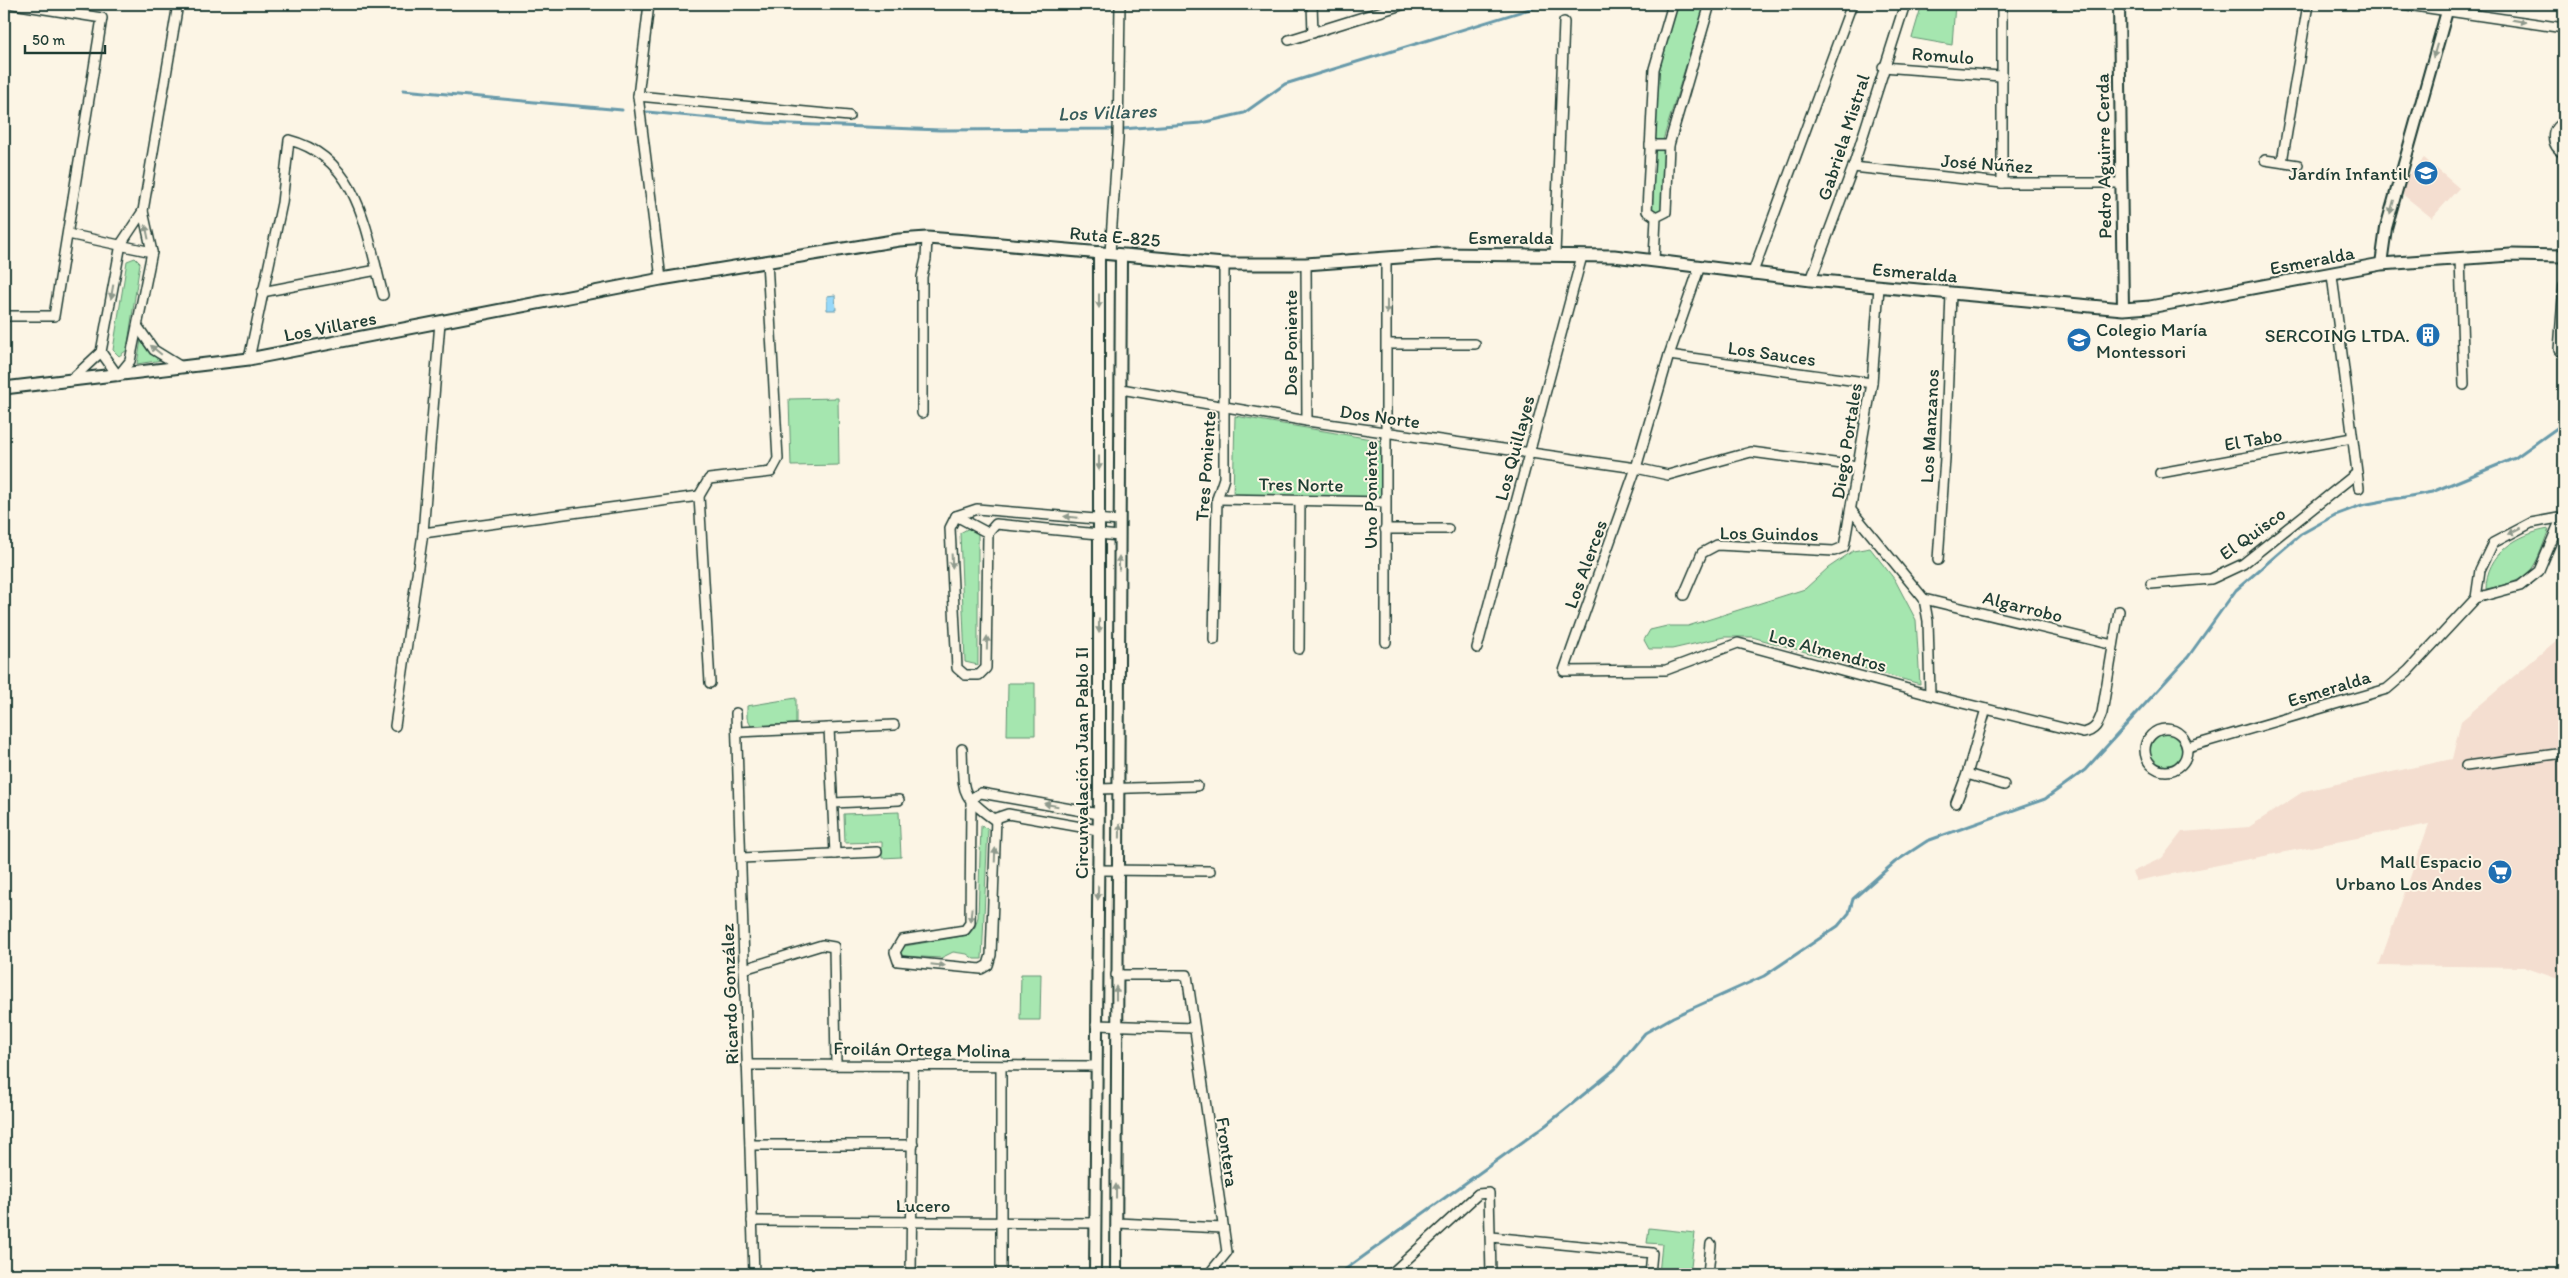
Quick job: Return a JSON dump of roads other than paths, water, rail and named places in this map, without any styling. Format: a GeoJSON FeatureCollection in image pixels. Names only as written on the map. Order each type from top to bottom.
{"type":"FeatureCollection","features":[{"type":"Feature","properties":{"kind":"main road","name":"Los Villares"},"geometry":{"type":"LineString","coordinates":[[4,388],[70,382],[180,366],[249,359],[661,279],[898,240],[927,238],[967,241]]}},
{"type":"Feature","properties":{"kind":"main road","name":"Ruta E-825"},"geometry":{"type":"LineString","coordinates":[[967,241],[1224,264],[1260,265]]}},
{"type":"Feature","properties":{"kind":"main road","name":"Esmeralda"},"geometry":{"type":"LineString","coordinates":[[1260,265],[1306,264],[1440,254],[1555,254],[1654,260],[1811,280],[2122,309],[2150,307],[2332,275],[2381,264],[2511,255],[2564,256]]}},
{"type":"Feature","properties":{"kind":"street"},"geometry":{"type":"LineString","coordinates":[[4,316],[54,316],[102,18],[13,4]]}},
{"type":"Feature","properties":{"kind":"street"},"geometry":{"type":"LineString","coordinates":[[101,352],[118,376],[130,361],[138,327],[152,252],[143,211],[178,4]]}},
{"type":"Feature","properties":{"kind":"street"},"geometry":{"type":"LineString","coordinates":[[649,4],[638,96],[661,279]]}},
{"type":"Feature","properties":{"kind":"street"},"geometry":{"type":"LineString","coordinates":[[1110,253],[1118,138],[1120,4]]}},
{"type":"Feature","properties":{"kind":"street"},"geometry":{"type":"LineString","coordinates":[[1312,4],[1313,33]]}},
{"type":"Feature","properties":{"kind":"street"},"geometry":{"type":"LineString","coordinates":[[1289,40],[1405,4]]}},
{"type":"Feature","properties":{"kind":"street"},"geometry":{"type":"LineString","coordinates":[[1656,217],[1648,211],[1654,69],[1673,4]]}},
{"type":"Feature","properties":{"kind":"street"},"geometry":{"type":"LineString","coordinates":[[1656,217],[1666,212],[1669,145],[1710,4]]}},
{"type":"Feature","properties":{"kind":"street"},"geometry":{"type":"LineString","coordinates":[[1753,272],[1852,4]]}},
{"type":"Feature","properties":{"kind":"street","name":"Gabriela Mistral"},"geometry":{"type":"LineString","coordinates":[[1811,280],[1853,167],[1883,67],[1905,4]]}},
{"type":"Feature","properties":{"kind":"street"},"geometry":{"type":"LineString","coordinates":[[2002,4],[2000,76],[2002,183]]}},
{"type":"Feature","properties":{"kind":"street","name":"Pedro Aguirre Cerda"},"geometry":{"type":"LineString","coordinates":[[2118,4],[2122,309]]}},
{"type":"Feature","properties":{"kind":"street"},"geometry":{"type":"LineString","coordinates":[[2282,162],[2308,4]]}},
{"type":"Feature","properties":{"kind":"street"},"geometry":{"type":"LineString","coordinates":[[2401,4],[2448,7],[2564,28]]}},
{"type":"Feature","properties":{"kind":"street"},"geometry":{"type":"LineString","coordinates":[[2381,264],[2386,228],[2448,7]]}},
{"type":"Feature","properties":{"kind":"street"},"geometry":{"type":"LineString","coordinates":[[1555,254],[1564,22]]}},
{"type":"Feature","properties":{"kind":"street","name":"Romulo"},"geometry":{"type":"LineString","coordinates":[[1883,67],[2000,76]]}},
{"type":"Feature","properties":{"kind":"street"},"geometry":{"type":"LineString","coordinates":[[638,96],[849,116]]}},
{"type":"Feature","properties":{"kind":"street"},"geometry":{"type":"LineString","coordinates":[[2564,122],[2556,129],[2553,141],[2557,149],[2564,153]]}},
{"type":"Feature","properties":{"kind":"street"},"geometry":{"type":"LineString","coordinates":[[249,359],[282,203],[289,140],[304,144],[323,154],[351,187],[366,226],[383,295]]}},
{"type":"Feature","properties":{"kind":"street"},"geometry":{"type":"LineString","coordinates":[[1650,145],[1669,145]]}},
{"type":"Feature","properties":{"kind":"street"},"geometry":{"type":"LineString","coordinates":[[2265,160],[2298,165]]}},
{"type":"Feature","properties":{"kind":"street","name":"José Núñez"},"geometry":{"type":"LineString","coordinates":[[1853,167],[2002,183],[2120,183]]}},
{"type":"Feature","properties":{"kind":"street"},"geometry":{"type":"LineString","coordinates":[[70,382],[101,352],[120,244],[143,211]]}},
{"type":"Feature","properties":{"kind":"street"},"geometry":{"type":"LineString","coordinates":[[1654,260],[1656,217]]}},
{"type":"Feature","properties":{"kind":"street"},"geometry":{"type":"LineString","coordinates":[[68,234],[152,252]]}},
{"type":"Feature","properties":{"kind":"street"},"geometry":{"type":"LineString","coordinates":[[922,413],[922,277],[926,259],[927,238]]}},
{"type":"Feature","properties":{"kind":"street","name":"Circunvalación Juan Pablo II"},"geometry":{"type":"LineString","coordinates":[[1110,253],[1121,388],[1119,521],[1121,788],[1116,976],[1116,1274]]}},
{"type":"Feature","properties":{"kind":"street","name":"Circunvalación Juan Pablo II"},"geometry":{"type":"LineString","coordinates":[[1095,1274],[1099,814],[1099,520],[1110,253]]}},
{"type":"Feature","properties":{"kind":"street","name":"Los Quillayes"},"geometry":{"type":"LineString","coordinates":[[1477,648],[1582,256]]}},
{"type":"Feature","properties":{"kind":"street","name":"Uno Poniente"},"geometry":{"type":"LineString","coordinates":[[1386,258],[1386,642]]}},
{"type":"Feature","properties":{"kind":"street"},"geometry":{"type":"LineString","coordinates":[[2460,258],[2464,385]]}},
{"type":"Feature","properties":{"kind":"street"},"geometry":{"type":"LineString","coordinates":[[710,682],[699,496],[709,479],[771,472],[778,459],[768,261]]}},
{"type":"Feature","properties":{"kind":"street","name":"Tres Poniente"},"geometry":{"type":"LineString","coordinates":[[1214,640],[1216,499],[1224,478],[1226,408],[1224,264]]}},
{"type":"Feature","properties":{"kind":"street","name":"Dos Poniente"},"geometry":{"type":"LineString","coordinates":[[1306,264],[1307,421]]}},
{"type":"Feature","properties":{"kind":"street","name":"Los Alerces"},"geometry":{"type":"LineString","coordinates":[[1564,671],[1636,468],[1669,355],[1700,266]]}},
{"type":"Feature","properties":{"kind":"street"},"geometry":{"type":"LineString","coordinates":[[262,292],[376,270]]}},
{"type":"Feature","properties":{"kind":"street"},"geometry":{"type":"LineString","coordinates":[[2332,275],[2359,488]]}},
{"type":"Feature","properties":{"kind":"street"},"geometry":{"type":"LineString","coordinates":[[2559,350],[2564,285]]}},
{"type":"Feature","properties":{"kind":"street","name":"Diego Portales"},"geometry":{"type":"LineString","coordinates":[[1879,287],[1872,383],[1851,510],[1924,599],[1928,621],[1930,695]]}},
{"type":"Feature","properties":{"kind":"street","name":"Los Manzanos"},"geometry":{"type":"LineString","coordinates":[[1938,560],[1945,458],[1951,293]]}},
{"type":"Feature","properties":{"kind":"street"},"geometry":{"type":"LineString","coordinates":[[395,726],[423,533],[440,322]]}},
{"type":"Feature","properties":{"kind":"street"},"geometry":{"type":"LineString","coordinates":[[138,327],[154,350],[180,366]]}},
{"type":"Feature","properties":{"kind":"street"},"geometry":{"type":"LineString","coordinates":[[1387,344],[1475,344]]}},
{"type":"Feature","properties":{"kind":"street","name":"Los Sauces"},"geometry":{"type":"LineString","coordinates":[[1669,355],[1872,383]]}},
{"type":"Feature","properties":{"kind":"street","name":"Dos Norte"},"geometry":{"type":"LineString","coordinates":[[1121,388],[1307,421],[1636,468]]}},
{"type":"Feature","properties":{"kind":"street","name":"El Tabo"},"geometry":{"type":"LineString","coordinates":[[2160,473],[2352,438]]}},
{"type":"Feature","properties":{"kind":"street"},"geometry":{"type":"LineString","coordinates":[[1636,468],[1668,475],[1751,452],[1857,466]]}},
{"type":"Feature","properties":{"kind":"street","name":"El Quisco"},"geometry":{"type":"LineString","coordinates":[[2151,584],[2211,579],[2243,564],[2357,473]]}},
{"type":"Feature","properties":{"kind":"street"},"geometry":{"type":"LineString","coordinates":[[423,533],[699,496]]}},
{"type":"Feature","properties":{"kind":"street","name":"Tres Norte"},"geometry":{"type":"LineString","coordinates":[[1216,499],[1385,502]]}},
{"type":"Feature","properties":{"kind":"street"},"geometry":{"type":"LineString","coordinates":[[1299,649],[1300,501]]}},
{"type":"Feature","properties":{"kind":"street"},"geometry":{"type":"LineString","coordinates":[[1119,521],[977,509],[956,516],[950,528],[957,668],[965,675],[979,675],[986,668],[988,533],[996,524],[1099,536],[1119,536]]}},
{"type":"Feature","properties":{"kind":"street","name":"Los Guindos"},"geometry":{"type":"LineString","coordinates":[[1684,595],[1702,553],[1717,545],[1834,551],[1841,549],[1844,547],[1851,510]]}},
{"type":"Feature","properties":{"kind":"street"},"geometry":{"type":"LineString","coordinates":[[956,516],[988,533]]}},
{"type":"Feature","properties":{"kind":"street"},"geometry":{"type":"LineString","coordinates":[[2563,518],[2539,571],[2520,586],[2476,598],[2480,570],[2492,543],[2531,523],[2563,518]]}},
{"type":"Feature","properties":{"kind":"street"},"geometry":{"type":"LineString","coordinates":[[1385,529],[1448,529]]}},
{"type":"Feature","properties":{"kind":"street","name":"Esmeralda"},"geometry":{"type":"LineString","coordinates":[[2188,747],[2388,689],[2408,671],[2476,598]]}},
{"type":"Feature","properties":{"kind":"street","name":"Algarrobo"},"geometry":{"type":"LineString","coordinates":[[1924,599],[2113,645]]}},
{"type":"Feature","properties":{"kind":"street"},"geometry":{"type":"LineString","coordinates":[[2113,645],[2119,611]]}},
{"type":"Feature","properties":{"kind":"street","name":"Los Almendros"},"geometry":{"type":"LineString","coordinates":[[1564,671],[1666,670],[1738,643],[1930,695],[2083,733],[2090,732],[2097,726],[2102,713],[2113,645]]}},
{"type":"Feature","properties":{"kind":"street"},"geometry":{"type":"LineString","coordinates":[[1956,803],[1967,774],[1986,709]]}},
{"type":"Feature","properties":{"kind":"street","name":"Ricardo González"},"geometry":{"type":"LineString","coordinates":[[736,713],[754,1274]]}},
{"type":"Feature","properties":{"kind":"street"},"geometry":{"type":"LineString","coordinates":[[737,732],[894,725]]}},
{"type":"Feature","properties":{"kind":"street"},"geometry":{"type":"LineString","coordinates":[[829,728],[835,854]]}},
{"type":"Feature","properties":{"kind":"street"},"geometry":{"type":"LineString","coordinates":[[2163,729],[2170,729],[2181,734],[2188,747],[2187,758],[2182,765],[2166,772],[2153,767],[2145,754],[2148,738],[2153,733],[2163,729]]}},
{"type":"Feature","properties":{"kind":"street"},"geometry":{"type":"LineString","coordinates":[[962,749],[964,793],[972,804],[996,821]]}},
{"type":"Feature","properties":{"kind":"street"},"geometry":{"type":"LineString","coordinates":[[2466,766],[2564,754]]}},
{"type":"Feature","properties":{"kind":"street"},"geometry":{"type":"LineString","coordinates":[[1967,774],[2004,785]]}},
{"type":"Feature","properties":{"kind":"street"},"geometry":{"type":"LineString","coordinates":[[1099,789],[1197,786]]}},
{"type":"Feature","properties":{"kind":"street"},"geometry":{"type":"LineString","coordinates":[[1098,830],[1008,814],[998,816],[996,821],[991,955],[988,964],[981,969],[898,961],[895,952],[902,940],[965,930],[970,923],[972,804],[975,796],[981,793],[1099,814]]}},
{"type":"Feature","properties":{"kind":"street"},"geometry":{"type":"LineString","coordinates":[[833,803],[898,800]]}},
{"type":"Feature","properties":{"kind":"street"},"geometry":{"type":"LineString","coordinates":[[741,858],[877,852]]}},
{"type":"Feature","properties":{"kind":"street"},"geometry":{"type":"LineString","coordinates":[[1098,870],[1210,871]]}},
{"type":"Feature","properties":{"kind":"street"},"geometry":{"type":"LineString","coordinates":[[744,970],[822,945],[832,946],[835,949],[836,1064]]}},
{"type":"Feature","properties":{"kind":"street","name":"Frontera"},"geometry":{"type":"LineString","coordinates":[[1116,976],[1187,975],[1227,1252],[1209,1274]]}},
{"type":"Feature","properties":{"kind":"street"},"geometry":{"type":"LineString","coordinates":[[1096,1025],[1194,1028]]}},
{"type":"Feature","properties":{"kind":"street","name":"Froilán Ortega Molina"},"geometry":{"type":"LineString","coordinates":[[747,1065],[1096,1066]]}},
{"type":"Feature","properties":{"kind":"street"},"geometry":{"type":"LineString","coordinates":[[911,1274],[913,1066]]}},
{"type":"Feature","properties":{"kind":"street"},"geometry":{"type":"LineString","coordinates":[[1001,1067],[1001,1274]]}},
{"type":"Feature","properties":{"kind":"street"},"geometry":{"type":"LineString","coordinates":[[750,1145],[913,1145]]}},
{"type":"Feature","properties":{"kind":"street"},"geometry":{"type":"LineString","coordinates":[[1391,1274],[1402,1270],[1478,1194],[1489,1193],[1491,1274]]}},
{"type":"Feature","properties":{"kind":"street","name":"Lucero"},"geometry":{"type":"LineString","coordinates":[[752,1221],[1095,1223]]}},
{"type":"Feature","properties":{"kind":"street"},"geometry":{"type":"LineString","coordinates":[[1116,1224],[1223,1228]]}},
{"type":"Feature","properties":{"kind":"street"},"geometry":{"type":"LineString","coordinates":[[1491,1237],[1652,1253],[1650,1274]]}},
{"type":"Feature","properties":{"kind":"street"},"geometry":{"type":"LineString","coordinates":[[1708,1274],[1710,1244]]}},
{"type":"Feature","properties":{"kind":"water"},"geometry":{"type":"Polygon","coordinates":[[[835,295],[836,310],[827,310],[827,296],[835,295]]]}},
{"type":"Feature","properties":{"kind":"waterway","name":"Los Villares"},"geometry":{"type":"LineString","coordinates":[[647,112],[766,123],[940,130],[1122,129],[1201,123],[1244,113],[1285,84],[1546,4]]}},
{"type":"Feature","properties":{"kind":"waterway"},"geometry":{"type":"LineString","coordinates":[[403,90],[622,110]]}},
{"type":"Feature","properties":{"kind":"waterway"},"geometry":{"type":"LineString","coordinates":[[1339,1274],[1546,1125],[1615,1069],[1645,1033],[1673,1017],[1764,976],[1838,926],[1849,913],[1853,899],[1895,862],[1927,841],[2045,799],[2085,770],[2188,657],[2236,590],[2301,534],[2335,515],[2362,505],[2432,492],[2515,458],[2564,423]]}},
{"type":"Feature","properties":{"kind":"place","name":"Jardín Infantil"},"geometry":{"type":"Point","coordinates":[2426,173]}},
{"type":"Feature","properties":{"kind":"place","name":"SERCOING LTDA."},"geometry":{"type":"Point","coordinates":[2428,335]}},
{"type":"Feature","properties":{"kind":"place","name":"Colegio María Montessori"},"geometry":{"type":"Point","coordinates":[2079,340]}},
{"type":"Feature","properties":{"kind":"place","name":"Mall Espacio Urbano Los Andes"},"geometry":{"type":"Point","coordinates":[2500,872]}}]}
